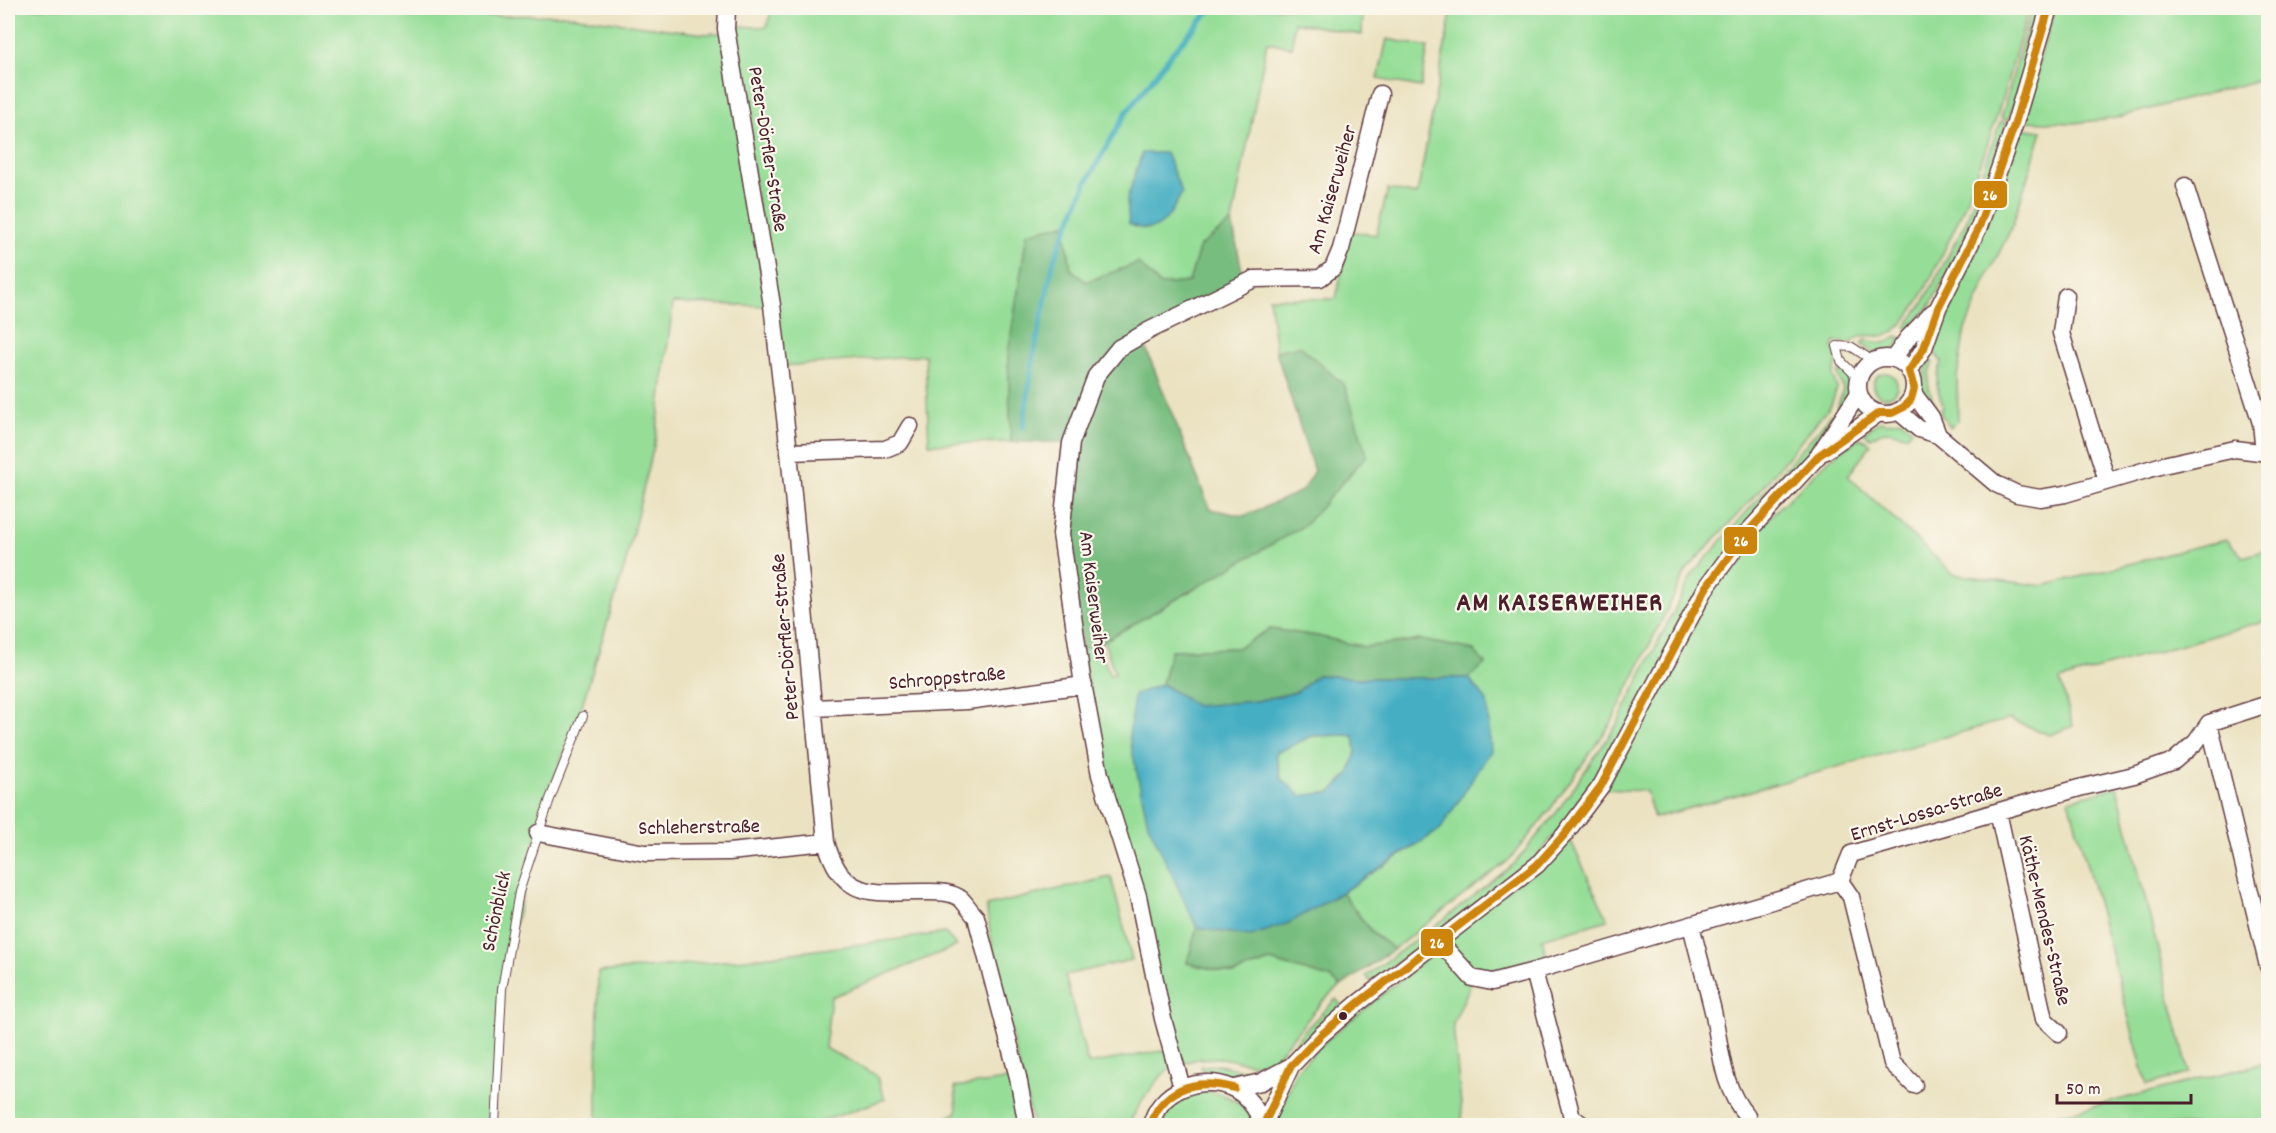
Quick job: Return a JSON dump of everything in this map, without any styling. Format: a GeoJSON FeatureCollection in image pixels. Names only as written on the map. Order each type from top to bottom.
{"type":"FeatureCollection","features":[{"type":"Feature","properties":{"kind":"street","name":"Peter-Dörfler-Straße"},"geometry":{"type":"LineString","coordinates":[[727,8],[726,29],[772,305],[789,452],[826,842],[831,861],[846,882],[867,892],[944,892],[961,899],[976,917],[1018,1077],[1027,1125]]}},
{"type":"Feature","properties":{"kind":"street"},"geometry":{"type":"LineString","coordinates":[[1909,371],[1924,348],[1938,308],[1978,227],[2015,123],[2049,8]]}},
{"type":"Feature","properties":{"kind":"street","name":"Am Kaiserweiher"},"geometry":{"type":"LineString","coordinates":[[1182,1088],[1163,1019],[1138,896],[1100,775],[1084,685],[1061,534],[1071,442],[1096,376],[1119,348],[1150,330],[1254,279],[1320,278],[1333,268],[1341,249],[1380,94]]}},
{"type":"Feature","properties":{"kind":"street"},"geometry":{"type":"LineString","coordinates":[[1898,411],[1919,429],[1938,435],[1996,484],[2017,494],[2040,498],[2065,494],[2107,481],[2235,449],[2266,453],[2261,423],[2185,186]]}},
{"type":"Feature","properties":{"kind":"street"},"geometry":{"type":"LineString","coordinates":[[2066,296],[2061,333],[2107,481]]}},
{"type":"Feature","properties":{"kind":"street"},"geometry":{"type":"LineString","coordinates":[[1893,359],[1908,338],[1938,308]]}},
{"type":"Feature","properties":{"kind":"street"},"geometry":{"type":"LineString","coordinates":[[1234,1088],[1261,1082],[1291,1066],[1357,1004],[1537,865],[1565,834],[1601,786],[1706,588],[1744,536],[1818,456],[1859,386],[1867,366],[1883,358],[1900,362],[1909,371],[1913,382],[1913,393],[1907,403],[1898,411],[1879,413],[1857,431],[1818,456]]}},
{"type":"Feature","properties":{"kind":"street"},"geometry":{"type":"LineString","coordinates":[[1859,386],[1865,404],[1879,413]]}},
{"type":"Feature","properties":{"kind":"street"},"geometry":{"type":"LineString","coordinates":[[1913,393],[1931,417],[1938,435]]}},
{"type":"Feature","properties":{"kind":"street"},"geometry":{"type":"LineString","coordinates":[[789,452],[885,449],[900,443],[910,426]]}},
{"type":"Feature","properties":{"kind":"street","name":"Schroppstraße"},"geometry":{"type":"LineString","coordinates":[[814,708],[967,701],[1084,685]]}},
{"type":"Feature","properties":{"kind":"street"},"geometry":{"type":"LineString","coordinates":[[2268,704],[2209,723],[2268,966]]}},
{"type":"Feature","properties":{"kind":"street","name":"Ernst-Lossa-Straße"},"geometry":{"type":"LineString","coordinates":[[1840,881],[1851,854],[2134,775],[2174,761],[2196,742],[2209,723]]}},
{"type":"Feature","properties":{"kind":"street","name":"Käthe-Mendes-Straße"},"geometry":{"type":"LineString","coordinates":[[1998,812],[2044,1019],[2059,1033]]}},
{"type":"Feature","properties":{"kind":"street","name":"Schleherstraße"},"geometry":{"type":"LineString","coordinates":[[538,833],[645,853],[729,852],[826,842]]}},
{"type":"Feature","properties":{"kind":"street"},"geometry":{"type":"LineString","coordinates":[[1438,940],[1472,978],[1492,981],[1534,971],[1840,881],[1851,897],[1892,1063],[1914,1085]]}},
{"type":"Feature","properties":{"kind":"street"},"geometry":{"type":"LineString","coordinates":[[1691,925],[1713,1012],[1724,1073],[1738,1106],[1747,1116]]}},
{"type":"Feature","properties":{"kind":"street"},"geometry":{"type":"LineString","coordinates":[[1534,971],[1572,1117],[1584,1125]]}},
{"type":"Feature","properties":{"kind":"street"},"geometry":{"type":"LineString","coordinates":[[1264,1125],[1291,1066]]}},
{"type":"Feature","properties":{"kind":"street"},"geometry":{"type":"LineString","coordinates":[[1150,1124],[1158,1108],[1169,1096],[1182,1088],[1199,1083],[1217,1083],[1234,1088],[1252,1102],[1264,1125]]}},
{"type":"Feature","properties":{"kind":"lane"},"geometry":{"type":"LineString","coordinates":[[1859,386],[1841,361],[1837,346],[1852,347],[1873,361]]}},
{"type":"Feature","properties":{"kind":"lane","name":"Schönblick"},"geometry":{"type":"LineString","coordinates":[[495,1125],[502,989],[519,892],[538,833],[583,716]]}},
{"type":"Feature","properties":{"kind":"green space"},"geometry":{"type":"Polygon","coordinates":[[[8,8],[411,8],[411,17],[563,15],[704,34],[725,32],[770,306],[673,303],[656,437],[625,565],[579,715],[546,798],[499,990],[493,1125],[8,1125],[8,8]]]}},
{"type":"Feature","properties":{"kind":"green space"},"geometry":{"type":"Polygon","coordinates":[[[772,8],[1363,8],[1362,35],[1294,22],[1292,47],[1267,42],[1232,222],[1200,246],[1189,282],[1160,285],[1138,263],[1086,282],[1071,269],[1064,224],[1008,354],[1011,442],[929,444],[925,355],[783,366],[730,26],[767,27],[772,8]]]}},
{"type":"Feature","properties":{"kind":"green space"},"geometry":{"type":"Polygon","coordinates":[[[1452,8],[2029,8],[2000,106],[1966,202],[1929,282],[1914,308],[1903,323],[1890,334],[1862,336],[1851,343],[1835,342],[1833,346],[1837,362],[1833,376],[1837,388],[1831,405],[1759,491],[1686,571],[1610,725],[1549,811],[1509,860],[1394,949],[1372,933],[1342,892],[1414,847],[1487,701],[1469,678],[1484,664],[1421,640],[1364,647],[1317,636],[1270,629],[1238,648],[1171,650],[1162,684],[1134,695],[1177,884],[1197,928],[1187,963],[1233,974],[1270,961],[1330,978],[1341,986],[1323,1001],[1270,1061],[1256,1064],[1221,1058],[1197,1059],[1178,1065],[1103,774],[1082,649],[1100,642],[1102,655],[1110,675],[1115,674],[1104,641],[1304,525],[1367,455],[1300,346],[1276,351],[1269,298],[1336,299],[1350,231],[1376,235],[1388,189],[1417,195],[1452,8]]]}},
{"type":"Feature","properties":{"kind":"green space"},"geometry":{"type":"Polygon","coordinates":[[[2032,8],[2042,8],[2009,120],[2001,119],[2032,8]]]}},
{"type":"Feature","properties":{"kind":"green space"},"geometry":{"type":"Polygon","coordinates":[[[2055,8],[2268,8],[2268,78],[2111,119],[2074,123],[2022,121],[2055,8]]]}},
{"type":"Feature","properties":{"kind":"green space"},"geometry":{"type":"Polygon","coordinates":[[[1387,39],[1428,47],[1421,87],[1378,79],[1387,39]]]}},
{"type":"Feature","properties":{"kind":"green space"},"geometry":{"type":"Polygon","coordinates":[[[2000,122],[2007,123],[1972,224],[1931,304],[1909,330],[1906,327],[1922,305],[1966,222],[2000,122]]]}},
{"type":"Feature","properties":{"kind":"green space"},"geometry":{"type":"Polygon","coordinates":[[[2021,128],[2042,131],[2012,227],[1965,329],[1957,377],[1958,421],[1950,427],[1940,413],[1943,406],[1937,380],[1942,362],[1931,349],[2021,128]]]}},
{"type":"Feature","properties":{"kind":"green space"},"geometry":{"type":"Polygon","coordinates":[[[1232,222],[1244,281],[1143,341],[1210,509],[1244,516],[1302,491],[1314,471],[1276,351],[1300,346],[1345,386],[1367,455],[1305,525],[1104,641],[1082,649],[1068,533],[1066,442],[1011,442],[1008,354],[1027,233],[1064,224],[1071,269],[1086,282],[1138,263],[1160,285],[1189,282],[1200,246],[1232,222]]]}},
{"type":"Feature","properties":{"kind":"green space"},"geometry":{"type":"Polygon","coordinates":[[[1897,336],[1902,339],[1892,351],[1876,353],[1861,344],[1865,340],[1886,342],[1897,336]]]}},
{"type":"Feature","properties":{"kind":"green space"},"geometry":{"type":"Polygon","coordinates":[[[1928,360],[1933,363],[1928,380],[1935,406],[1931,408],[1921,388],[1928,360]]]}},
{"type":"Feature","properties":{"kind":"green space"},"geometry":{"type":"Polygon","coordinates":[[[1840,370],[1850,379],[1851,395],[1840,411],[1837,408],[1843,389],[1838,375],[1840,370]]]}},
{"type":"Feature","properties":{"kind":"green space"},"geometry":{"type":"Polygon","coordinates":[[[1885,373],[1894,376],[1897,385],[1894,394],[1885,397],[1876,394],[1873,385],[1876,376],[1885,373]]]}},
{"type":"Feature","properties":{"kind":"green space"},"geometry":{"type":"Polygon","coordinates":[[[1832,414],[1837,417],[1741,532],[1597,783],[1534,860],[1435,934],[1432,929],[1514,864],[1556,813],[1616,726],[1692,575],[1832,414]]]}},
{"type":"Feature","properties":{"kind":"green space"},"geometry":{"type":"Polygon","coordinates":[[[1900,420],[1912,430],[1906,435],[1885,431],[1870,438],[1864,433],[1880,421],[1887,423],[1900,420]]]}},
{"type":"Feature","properties":{"kind":"green space"},"geometry":{"type":"Polygon","coordinates":[[[1860,438],[1871,444],[1848,476],[1953,574],[2043,586],[2226,539],[2243,557],[2268,550],[2268,620],[2060,680],[2073,726],[2050,735],[2009,719],[1654,818],[1646,791],[1605,789],[1710,590],[1748,538],[1831,458],[1860,438]]]}},
{"type":"Feature","properties":{"kind":"green space"},"geometry":{"type":"Polygon","coordinates":[[[1270,629],[1317,636],[1364,647],[1421,640],[1474,650],[1485,664],[1469,678],[1357,678],[1317,675],[1297,692],[1257,701],[1196,706],[1162,684],[1171,650],[1237,648],[1270,629]]]}},
{"type":"Feature","properties":{"kind":"green space"},"geometry":{"type":"Polygon","coordinates":[[[1312,736],[1354,736],[1356,751],[1350,773],[1331,792],[1301,796],[1281,778],[1276,753],[1312,736]]]}},
{"type":"Feature","properties":{"kind":"green space"},"geometry":{"type":"Polygon","coordinates":[[[2117,787],[2189,1073],[2147,1085],[2069,800],[2117,787]]]}},
{"type":"Feature","properties":{"kind":"green space"},"geometry":{"type":"Polygon","coordinates":[[[1570,839],[1608,920],[1542,939],[1547,958],[1491,975],[1473,972],[1446,940],[1570,839]]]}},
{"type":"Feature","properties":{"kind":"green space"},"geometry":{"type":"Polygon","coordinates":[[[1111,877],[1132,960],[1065,975],[1088,1064],[1167,1050],[1172,1067],[1163,1074],[1143,1099],[1128,1125],[1033,1125],[996,969],[986,906],[1111,877]]]}},
{"type":"Feature","properties":{"kind":"green space"},"geometry":{"type":"Polygon","coordinates":[[[1342,892],[1372,933],[1394,949],[1341,986],[1330,978],[1270,961],[1233,974],[1187,963],[1197,928],[1215,929],[1289,922],[1342,892]]]}},
{"type":"Feature","properties":{"kind":"green space"},"geometry":{"type":"Polygon","coordinates":[[[1428,931],[1433,936],[1370,981],[1366,976],[1428,931]]]}},
{"type":"Feature","properties":{"kind":"green space"},"geometry":{"type":"Polygon","coordinates":[[[945,933],[957,946],[831,997],[825,1048],[876,1075],[885,1099],[812,1125],[597,1125],[598,972],[747,959],[945,933]]]}},
{"type":"Feature","properties":{"kind":"green space"},"geometry":{"type":"Polygon","coordinates":[[[1439,948],[1470,986],[1453,1024],[1463,1125],[1277,1126],[1276,1119],[1297,1070],[1327,1040],[1439,948]]]}},
{"type":"Feature","properties":{"kind":"green space"},"geometry":{"type":"Polygon","coordinates":[[[1336,999],[1341,1005],[1273,1070],[1254,1077],[1241,1077],[1203,1071],[1200,1066],[1219,1065],[1241,1070],[1258,1070],[1273,1065],[1286,1056],[1303,1032],[1336,999]]]}},
{"type":"Feature","properties":{"kind":"green space"},"geometry":{"type":"Polygon","coordinates":[[[2268,1062],[2268,1125],[2019,1125],[2268,1062]]]}},
{"type":"Feature","properties":{"kind":"green space"},"geometry":{"type":"Polygon","coordinates":[[[1013,1079],[1022,1125],[933,1126],[957,1112],[955,1087],[1013,1079]]]}},
{"type":"Feature","properties":{"kind":"green space"},"geometry":{"type":"Polygon","coordinates":[[[1202,1091],[1234,1100],[1246,1111],[1255,1126],[1161,1126],[1167,1113],[1177,1103],[1202,1091]]]}},
{"type":"Feature","properties":{"kind":"water"},"geometry":{"type":"Polygon","coordinates":[[[1142,153],[1166,153],[1182,193],[1168,217],[1156,227],[1149,229],[1129,224],[1127,199],[1142,153]]]}},
{"type":"Feature","properties":{"kind":"water"},"geometry":{"type":"Polygon","coordinates":[[[1317,675],[1357,678],[1469,678],[1487,701],[1491,751],[1440,830],[1342,892],[1289,923],[1251,936],[1197,928],[1148,824],[1129,736],[1134,695],[1162,684],[1196,706],[1257,701],[1297,692],[1317,675]],[[1312,736],[1276,753],[1281,778],[1301,796],[1331,792],[1350,773],[1356,751],[1354,736],[1312,736]]]}},
{"type":"Feature","properties":{"kind":"waterway"},"geometry":{"type":"LineString","coordinates":[[1023,428],[1034,354],[1054,259],[1087,181],[1126,113],[1172,53],[1212,8]]}},
{"type":"Feature","properties":{"kind":"transit line","name":"26"},"geometry":{"type":"LineString","coordinates":[[1909,371],[1924,348],[1938,308],[1979,227],[2015,123],[2049,8]]}},
{"type":"Feature","properties":{"kind":"transit line","name":"26"},"geometry":{"type":"LineString","coordinates":[[1264,1124],[1291,1066],[1321,1035],[1357,1004],[1537,865],[1565,834],[1601,786],[1706,588],[1744,536],[1818,456],[1879,413],[1892,413],[1904,407],[1911,399],[1914,388],[1909,371]]}},
{"type":"Feature","properties":{"kind":"transit line","name":"26"},"geometry":{"type":"LineString","coordinates":[[1148,1126],[1158,1108],[1176,1092],[1185,1088],[1204,1084],[1234,1088]]}},
{"type":"Feature","properties":{"kind":"district","name":"AM KAISERWEIHER"},"geometry":{"type":"Point","coordinates":[1560,601]}}]}
